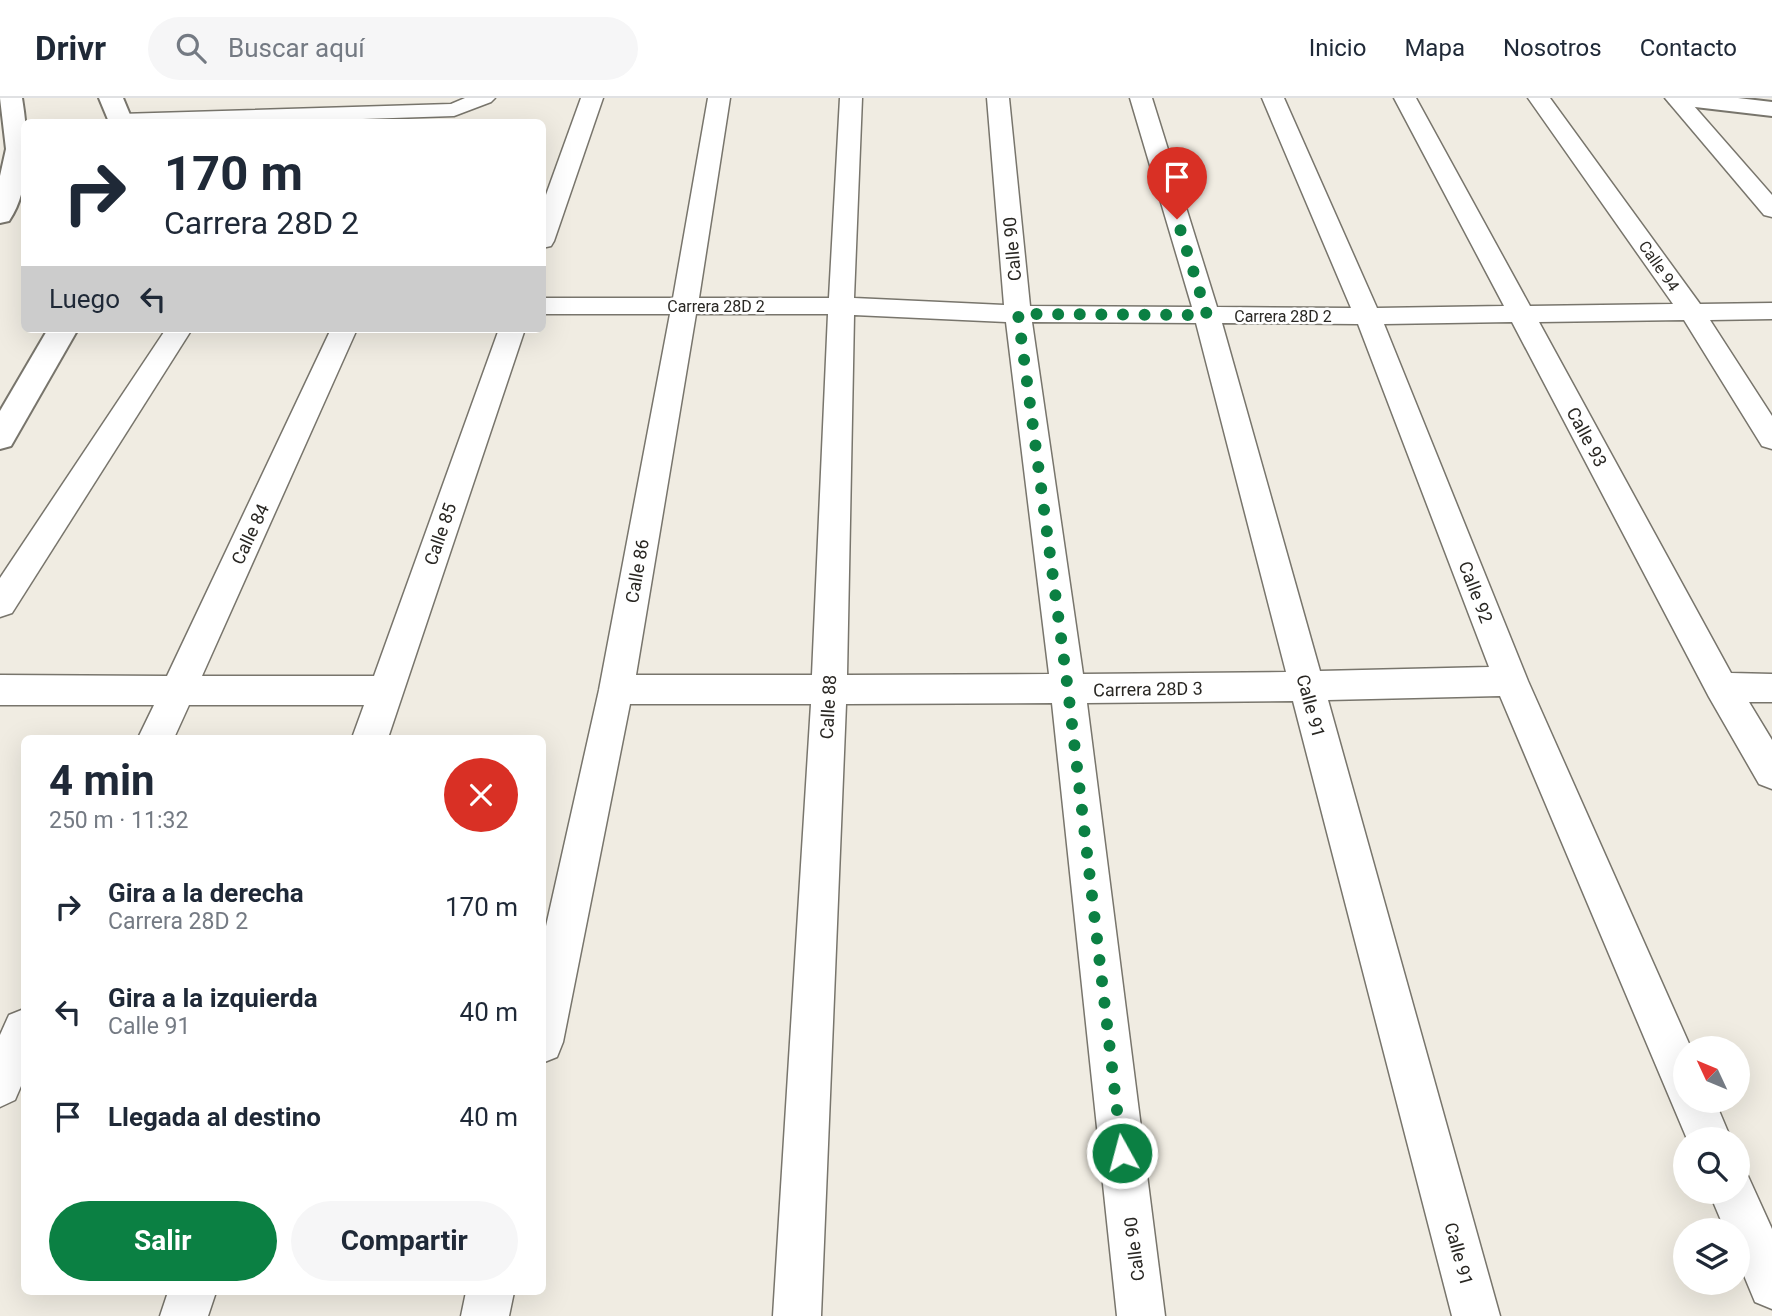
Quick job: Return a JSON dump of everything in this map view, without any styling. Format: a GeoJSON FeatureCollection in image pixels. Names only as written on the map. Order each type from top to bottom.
{"type":"FeatureCollection","features":[{"type":"Feature","properties":{"kind":"main road"},"geometry":{"type":"LineString","coordinates":[[0,215],[11,184],[18,149],[10,98]]}},
{"type":"Feature","properties":{"kind":"main road"},"geometry":{"type":"LineString","coordinates":[[111,98],[119,119]]}},
{"type":"Feature","properties":{"kind":"main road"},"geometry":{"type":"LineString","coordinates":[[1677,98],[1772,109]]}},
{"type":"Feature","properties":{"kind":"main road"},"geometry":{"type":"LineString","coordinates":[[0,438],[61,333]]}},
{"type":"Feature","properties":{"kind":"main road"},"geometry":{"type":"LineString","coordinates":[[0,400],[21,389],[39,373]]}},
{"type":"Feature","properties":{"kind":"street"},"geometry":{"type":"LineString","coordinates":[[262,119],[451,116],[484,98]]}},
{"type":"Feature","properties":{"kind":"street"},"geometry":{"type":"LineString","coordinates":[[546,230],[592,98]]}},
{"type":"Feature","properties":{"kind":"street","name":"Calle 86"},"geometry":{"type":"LineString","coordinates":[[546,1023],[616,690],[719,98]]}},
{"type":"Feature","properties":{"kind":"street","name":"Calle 88"},"geometry":{"type":"LineString","coordinates":[[797,1316],[829,689],[841,306],[851,98]]}},
{"type":"Feature","properties":{"kind":"street","name":"Calle 90"},"geometry":{"type":"LineString","coordinates":[[998,98],[1018,314],[1068,690],[1141,1316]]}},
{"type":"Feature","properties":{"kind":"street","name":"Calle 91"},"geometry":{"type":"LineString","coordinates":[[1141,98],[1207,315],[1476,1316]]}},
{"type":"Feature","properties":{"kind":"street","name":"Calle 92"},"geometry":{"type":"LineString","coordinates":[[1273,98],[1368,316],[1511,681],[1673,1056]]}},
{"type":"Feature","properties":{"kind":"street","name":"Calle 93"},"geometry":{"type":"LineString","coordinates":[[1405,98],[1721,687],[1772,773]]}},
{"type":"Feature","properties":{"kind":"street","name":"Calle 94"},"geometry":{"type":"LineString","coordinates":[[1539,98],[1693,313],[1772,439]]}},
{"type":"Feature","properties":{"kind":"street"},"geometry":{"type":"LineString","coordinates":[[1677,98],[1772,210]]}},
{"type":"Feature","properties":{"kind":"street","name":"Carrera 28D 2"},"geometry":{"type":"LineString","coordinates":[[546,306],[841,306],[1018,314],[1368,316],[1772,311]]}},
{"type":"Feature","properties":{"kind":"street"},"geometry":{"type":"LineString","coordinates":[[0,604],[175,333]]}},
{"type":"Feature","properties":{"kind":"street","name":"Calle 84"},"geometry":{"type":"LineString","coordinates":[[157,735],[342,333]]}},
{"type":"Feature","properties":{"kind":"street","name":"Calle 85"},"geometry":{"type":"LineString","coordinates":[[371,735],[511,333]]}},
{"type":"Feature","properties":{"kind":"street","name":"Carrera 28D 3"},"geometry":{"type":"LineString","coordinates":[[616,690],[1306,688],[1511,681]]}},
{"type":"Feature","properties":{"kind":"street"},"geometry":{"type":"LineString","coordinates":[[1721,687],[1772,688]]}},
{"type":"Feature","properties":{"kind":"street"},"geometry":{"type":"LineString","coordinates":[[0,690],[385,691]]}},
{"type":"Feature","properties":{"kind":"street"},"geometry":{"type":"LineString","coordinates":[[0,1085],[21,1037]]}},
{"type":"Feature","properties":{"kind":"street"},"geometry":{"type":"LineString","coordinates":[[1737,1204],[1772,1285]]}},
{"type":"Feature","properties":{"kind":"street"},"geometry":{"type":"LineString","coordinates":[[184,1316],[191,1295]]}},
{"type":"Feature","properties":{"kind":"street"},"geometry":{"type":"LineString","coordinates":[[485,1316],[489,1295]]}},
{"type":"Feature","properties":{"kind":"route"},"geometry":{"type":"LineString","coordinates":[[1122,1153],[1068,690],[1018,314],[1207,315],[1177,219]]}}]}
